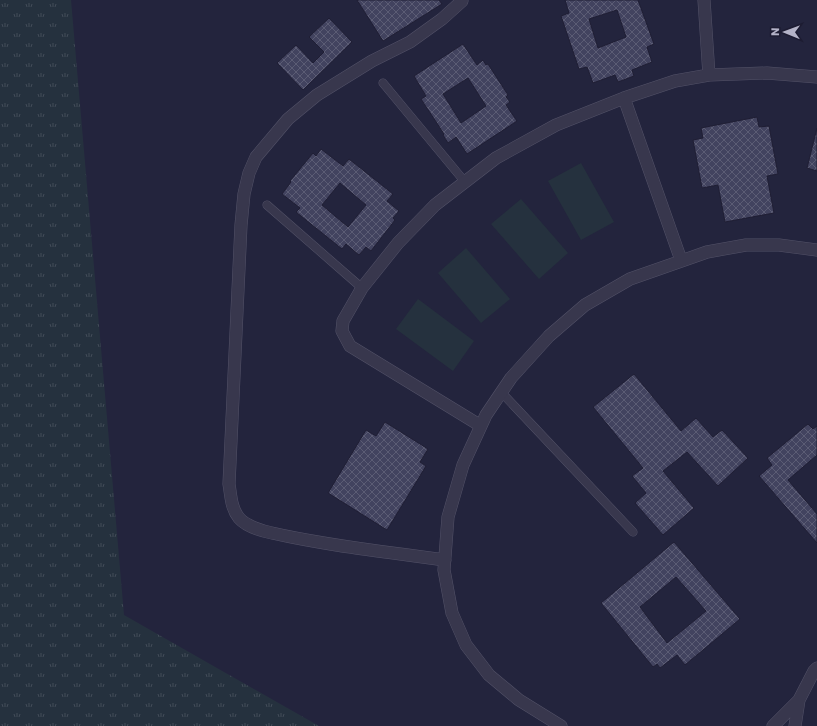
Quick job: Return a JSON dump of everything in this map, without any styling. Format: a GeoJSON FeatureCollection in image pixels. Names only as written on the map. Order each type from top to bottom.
{"type":"FeatureCollection","features":[{"type":"Feature","properties":{"kind":"street"},"geometry":{"type":"LineString","coordinates":[[704,0],[709,75]]}},
{"type":"Feature","properties":{"kind":"street"},"geometry":{"type":"LineString","coordinates":[[445,560],[271,533],[251,526],[240,519],[232,505],[229,476],[241,225],[249,173],[256,157],[288,119],[317,95],[372,61],[410,42],[442,19],[462,1]]}},
{"type":"Feature","properties":{"kind":"street"},"geometry":{"type":"LineString","coordinates":[[481,426],[350,346],[342,331],[343,321],[362,288],[398,243],[435,205],[496,158],[556,125],[624,98],[675,81],[709,75],[767,72],[817,77]]}},
{"type":"Feature","properties":{"kind":"street"},"geometry":{"type":"LineString","coordinates":[[624,98],[682,260]]}},
{"type":"Feature","properties":{"kind":"street"},"geometry":{"type":"LineString","coordinates":[[561,726],[519,700],[489,675],[466,645],[452,613],[444,570],[448,517],[463,465],[486,415],[511,378],[549,336],[585,306],[630,279],[707,252],[746,245],[779,245],[817,250]]}},
{"type":"Feature","properties":{"kind":"street"},"geometry":{"type":"LineString","coordinates":[[773,726],[799,700],[817,668]]}},
{"type":"Feature","properties":{"kind":"street"},"geometry":{"type":"LineString","coordinates":[[795,726],[799,700]]}},
{"type":"Feature","properties":{"kind":"lane"},"geometry":{"type":"LineString","coordinates":[[383,83],[465,182]]}},
{"type":"Feature","properties":{"kind":"lane"},"geometry":{"type":"LineString","coordinates":[[267,205],[362,288]]}},
{"type":"Feature","properties":{"kind":"lane"},"geometry":{"type":"LineString","coordinates":[[501,392],[633,532]]}},
{"type":"Feature","properties":{"kind":"green space"},"geometry":{"type":"Polygon","coordinates":[[[0,0],[71,0],[124,615],[319,726],[0,726],[0,0]]]}},
{"type":"Feature","properties":{"kind":"green space"},"geometry":{"type":"Polygon","coordinates":[[[581,163],[614,222],[581,240],[548,181],[581,163]]]}},
{"type":"Feature","properties":{"kind":"green space"},"geometry":{"type":"Polygon","coordinates":[[[521,199],[568,253],[539,279],[491,224],[521,199]]]}},
{"type":"Feature","properties":{"kind":"green space"},"geometry":{"type":"Polygon","coordinates":[[[466,248],[510,299],[481,323],[438,273],[466,248]]]}},
{"type":"Feature","properties":{"kind":"green space"},"geometry":{"type":"Polygon","coordinates":[[[418,299],[474,341],[453,371],[396,329],[418,299]]]}},
{"type":"Feature","properties":{"kind":"building"},"geometry":{"type":"Polygon","coordinates":[[[357,0],[439,0],[442,4],[383,41],[357,0]]]}},
{"type":"Feature","properties":{"kind":"building"},"geometry":{"type":"Polygon","coordinates":[[[565,0],[638,0],[654,44],[647,47],[652,62],[632,70],[634,76],[618,82],[615,75],[593,83],[587,67],[579,69],[561,16],[569,13],[565,0]],[[617,10],[589,19],[598,48],[626,37],[617,10]]]}},
{"type":"Feature","properties":{"kind":"building"},"geometry":{"type":"Polygon","coordinates":[[[329,18],[352,42],[303,90],[277,63],[296,45],[313,63],[324,52],[309,37],[329,18]]]}},
{"type":"Feature","properties":{"kind":"building"},"geometry":{"type":"Polygon","coordinates":[[[463,44],[477,65],[483,60],[486,65],[488,64],[508,95],[506,97],[510,102],[506,105],[517,121],[467,154],[456,137],[448,143],[443,135],[444,134],[421,99],[426,96],[414,76],[463,44]],[[468,78],[443,94],[461,123],[486,106],[468,78]]]}},
{"type":"Feature","properties":{"kind":"building"},"geometry":{"type":"Polygon","coordinates":[[[757,117],[759,127],[769,126],[778,174],[767,176],[774,213],[725,222],[718,185],[702,188],[693,140],[703,138],[701,128],[757,117]]]}},
{"type":"Feature","properties":{"kind":"building"},"geometry":{"type":"Polygon","coordinates":[[[817,128],[817,171],[807,168],[817,128]]]}},
{"type":"Feature","properties":{"kind":"building"},"geometry":{"type":"Polygon","coordinates":[[[321,149],[343,166],[349,159],[393,194],[387,201],[399,211],[393,218],[395,220],[371,251],[366,247],[359,255],[346,244],[342,249],[296,212],[300,208],[282,194],[291,182],[290,181],[313,153],[316,156],[321,149]],[[340,183],[322,205],[348,227],[366,205],[340,183]]]}},
{"type":"Feature","properties":{"kind":"building"},"geometry":{"type":"Polygon","coordinates":[[[634,374],[681,431],[696,418],[713,437],[722,430],[748,458],[718,486],[687,452],[663,471],[694,508],[663,535],[635,503],[646,493],[632,476],[643,468],[593,407],[634,374]]]}},
{"type":"Feature","properties":{"kind":"building"},"geometry":{"type":"Polygon","coordinates":[[[385,422],[428,449],[420,462],[426,466],[387,530],[328,493],[366,430],[376,436],[385,422]]]}},
{"type":"Feature","properties":{"kind":"building"},"geometry":{"type":"Polygon","coordinates":[[[808,424],[813,429],[817,426],[817,455],[788,480],[817,514],[817,543],[759,476],[772,465],[767,458],[808,424]]]}},
{"type":"Feature","properties":{"kind":"building"},"geometry":{"type":"Polygon","coordinates":[[[674,542],[740,619],[685,665],[677,655],[660,668],[657,664],[653,667],[601,603],[674,542]],[[676,577],[640,607],[667,643],[706,611],[676,577]]]}}]}
